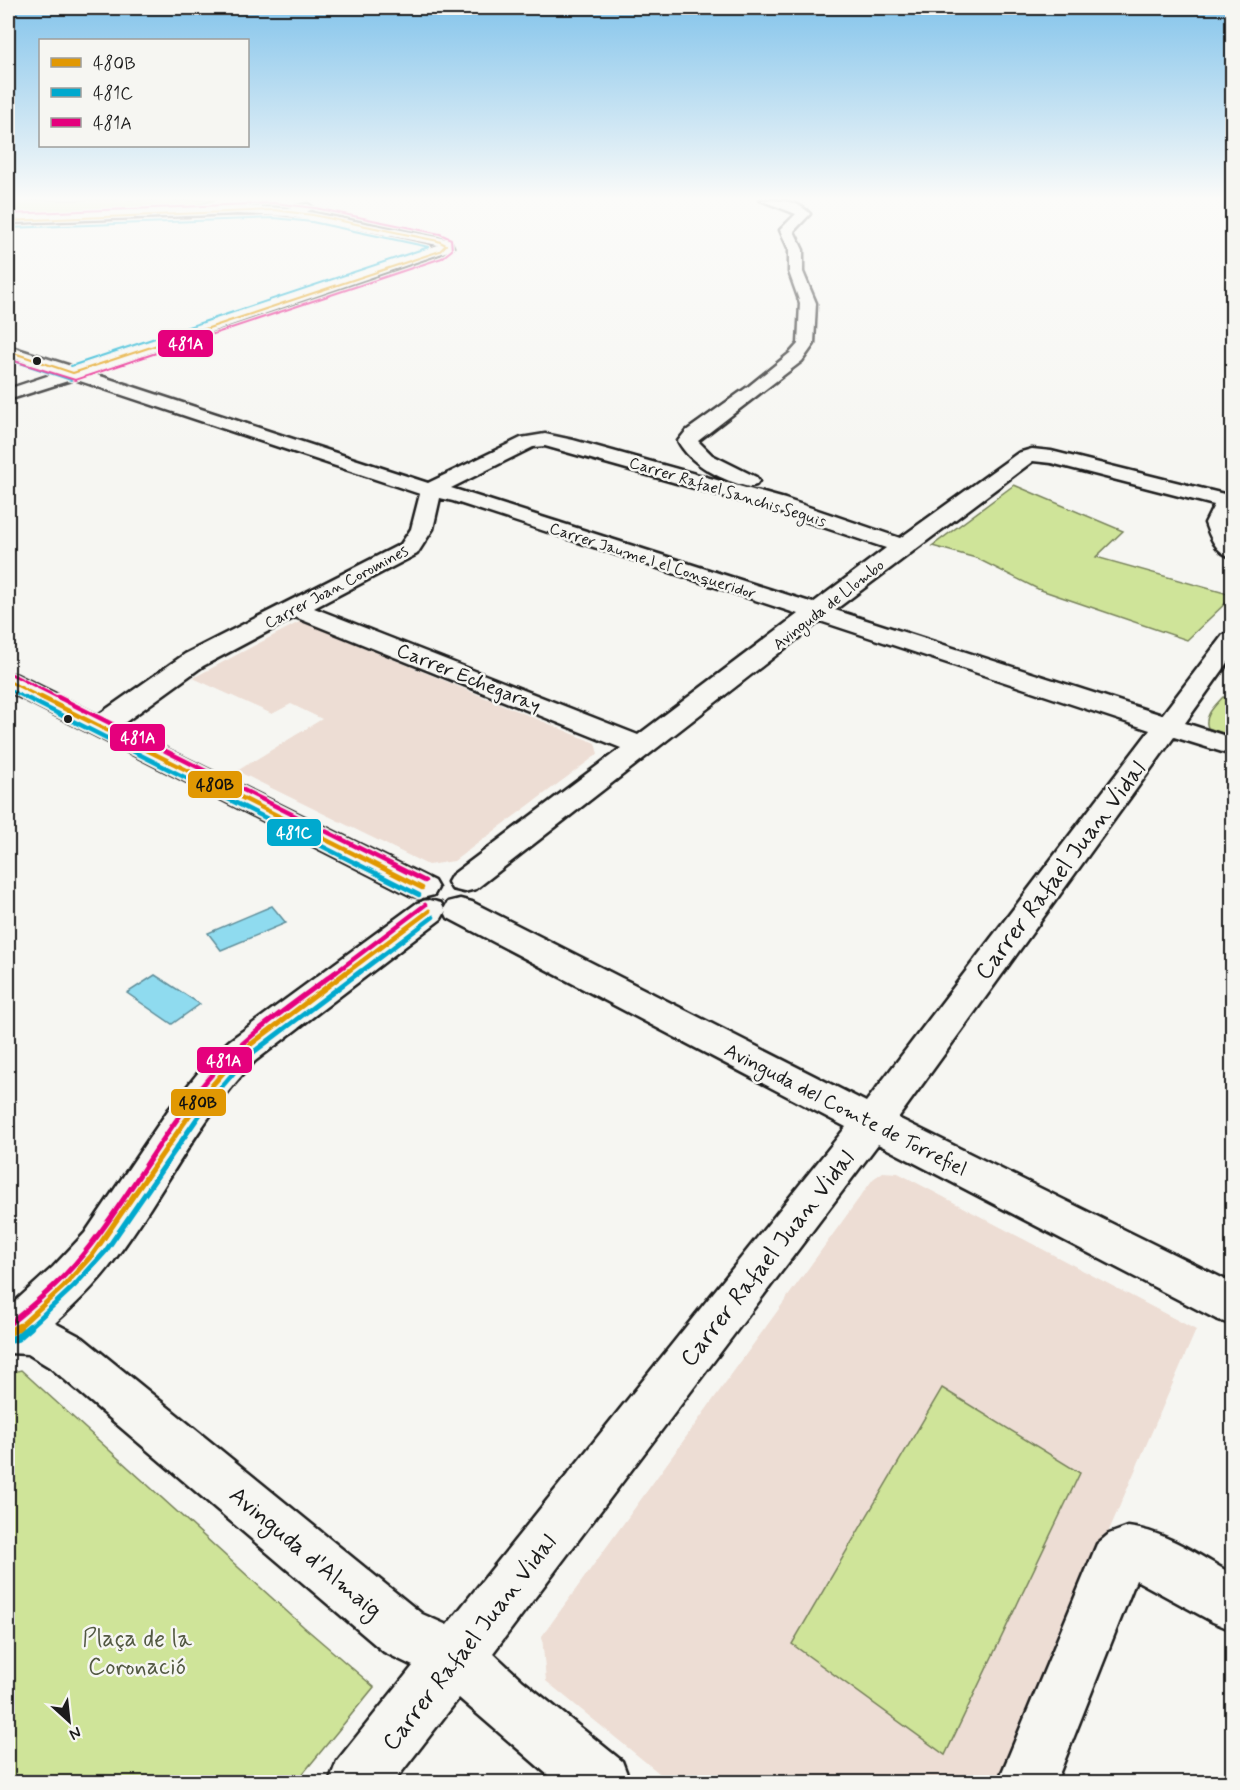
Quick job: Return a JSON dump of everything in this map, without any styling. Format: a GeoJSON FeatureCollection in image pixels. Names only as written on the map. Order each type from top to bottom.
{"type":"FeatureCollection","features":[{"type":"Feature","properties":{"kind":"street"},"geometry":{"type":"LineString","coordinates":[[8,396],[338,284]]}},
{"type":"Feature","properties":{"kind":"street"},"geometry":{"type":"LineString","coordinates":[[777,504],[748,481],[696,453],[688,441],[796,357],[806,344],[808,303],[800,284]]}},
{"type":"Feature","properties":{"kind":"street","name":"Carrer Jaume I el Conqueridor"},"geometry":{"type":"LineString","coordinates":[[8,351],[410,485],[432,489],[1233,747]]}},
{"type":"Feature","properties":{"kind":"street","name":"Carrer Rafael Sanchis Seguis"},"geometry":{"type":"LineString","coordinates":[[432,489],[515,446],[536,440],[551,440],[777,504],[903,546]]}},
{"type":"Feature","properties":{"kind":"street","name":"Avinguda de Llombo"},"geometry":{"type":"LineString","coordinates":[[10,1332],[64,1288],[100,1245],[197,1102],[224,1067],[242,1051],[903,546],[1025,457],[1032,455],[1051,457],[1231,502]]}},
{"type":"Feature","properties":{"kind":"street","name":"Carrer Joan Coromines"},"geometry":{"type":"LineString","coordinates":[[97,727],[123,713],[170,675],[194,660],[296,609],[415,543],[424,528],[426,509],[432,489]]}},
{"type":"Feature","properties":{"kind":"street","name":"Avinguda de Llombo"},"geometry":{"type":"LineString","coordinates":[[1231,502],[1223,508],[1216,524],[1222,539],[1233,550]]}},
{"type":"Feature","properties":{"kind":"street","name":"Carrer Echegaray"},"geometry":{"type":"LineString","coordinates":[[296,609],[641,746]]}},
{"type":"Feature","properties":{"kind":"street","name":"Carrer Rafael Juan Vidal"},"geometry":{"type":"LineString","coordinates":[[358,1782],[457,1658],[872,1123],[1233,640]]}},
{"type":"Feature","properties":{"kind":"street","name":"Avinguda del Comte de Torrefiel"},"geometry":{"type":"LineString","coordinates":[[9,683],[444,898],[872,1123],[1233,1305]]}},
{"type":"Feature","properties":{"kind":"street","name":"Avinguda d'Almaig"},"geometry":{"type":"LineString","coordinates":[[10,1332],[53,1343],[67,1353],[403,1633],[457,1658],[503,1701],[601,1782]]}},
{"type":"Feature","properties":{"kind":"street"},"geometry":{"type":"LineString","coordinates":[[1027,1782],[1116,1563],[1128,1553],[1144,1554],[1233,1603]]}},
{"type":"Feature","properties":{"kind":"shaded area"},"geometry":{"type":"Polygon","coordinates":[[[301,621],[595,743],[598,754],[454,861],[428,865],[237,771],[322,719],[291,704],[272,714],[193,678],[301,621]]]}},
{"type":"Feature","properties":{"kind":"shaded area"},"geometry":{"type":"Polygon","coordinates":[[[883,1172],[898,1173],[1196,1330],[1000,1782],[670,1782],[546,1681],[542,1636],[873,1179],[883,1172]]]}},
{"type":"Feature","properties":{"kind":"green space"},"geometry":{"type":"Polygon","coordinates":[[[1014,485],[1123,531],[1096,557],[1232,595],[1232,597],[1187,640],[1038,589],[976,558],[932,546],[1014,485]]]}},
{"type":"Feature","properties":{"kind":"green space"},"geometry":{"type":"Polygon","coordinates":[[[1223,697],[1232,700],[1232,736],[1208,728],[1207,724],[1211,711],[1223,697]]]}},
{"type":"Feature","properties":{"kind":"green space","name":"Plaça de la Coronació"},"geometry":{"type":"Polygon","coordinates":[[[21,1370],[304,1627],[374,1687],[296,1782],[8,1782],[8,1373],[21,1370]]]}},
{"type":"Feature","properties":{"kind":"green space"},"geometry":{"type":"Polygon","coordinates":[[[942,1388],[1080,1473],[945,1755],[792,1644],[942,1388]]]}},
{"type":"Feature","properties":{"kind":"water"},"geometry":{"type":"Polygon","coordinates":[[[272,906],[286,923],[221,950],[208,933],[272,906]]]}},
{"type":"Feature","properties":{"kind":"water"},"geometry":{"type":"Polygon","coordinates":[[[155,975],[200,1004],[172,1024],[127,993],[155,975]]]}},
{"type":"Feature","properties":{"kind":"transit line","name":"481C"},"geometry":{"type":"LineString","coordinates":[[71,366],[319,284]]}},
{"type":"Feature","properties":{"kind":"transit line","name":"480B"},"geometry":{"type":"LineString","coordinates":[[73,373],[342,284]]}},
{"type":"Feature","properties":{"kind":"transit line","name":"481A"},"geometry":{"type":"LineString","coordinates":[[8,359],[75,380],[365,284]]}},
{"type":"Feature","properties":{"kind":"transit line","name":"480B"},"geometry":{"type":"LineString","coordinates":[[8,351],[73,373]]}},
{"type":"Feature","properties":{"kind":"transit line","name":"481C"},"geometry":{"type":"LineString","coordinates":[[8,359],[71,380]]}},
{"type":"Feature","properties":{"kind":"transit line","name":"481A"},"geometry":{"type":"LineString","coordinates":[[11,674],[425,881]]}},
{"type":"Feature","properties":{"kind":"transit line","name":"480B"},"geometry":{"type":"LineString","coordinates":[[8,681],[422,888]]}},
{"type":"Feature","properties":{"kind":"transit line","name":"481C"},"geometry":{"type":"LineString","coordinates":[[8,689],[419,895]]}},
{"type":"Feature","properties":{"kind":"transit line","name":"481A"},"geometry":{"type":"LineString","coordinates":[[8,1325],[44,1296],[75,1264],[103,1229],[179,1116],[237,1046],[425,905]]}},
{"type":"Feature","properties":{"kind":"transit line","name":"480B"},"geometry":{"type":"LineString","coordinates":[[8,1333],[25,1322],[72,1278],[93,1254],[118,1221],[184,1121],[242,1051],[429,911]]}},
{"type":"Feature","properties":{"kind":"transit line","name":"481C"},"geometry":{"type":"LineString","coordinates":[[10,1340],[17,1338],[52,1307],[105,1252],[207,1104],[247,1057],[433,917]]}}]}
